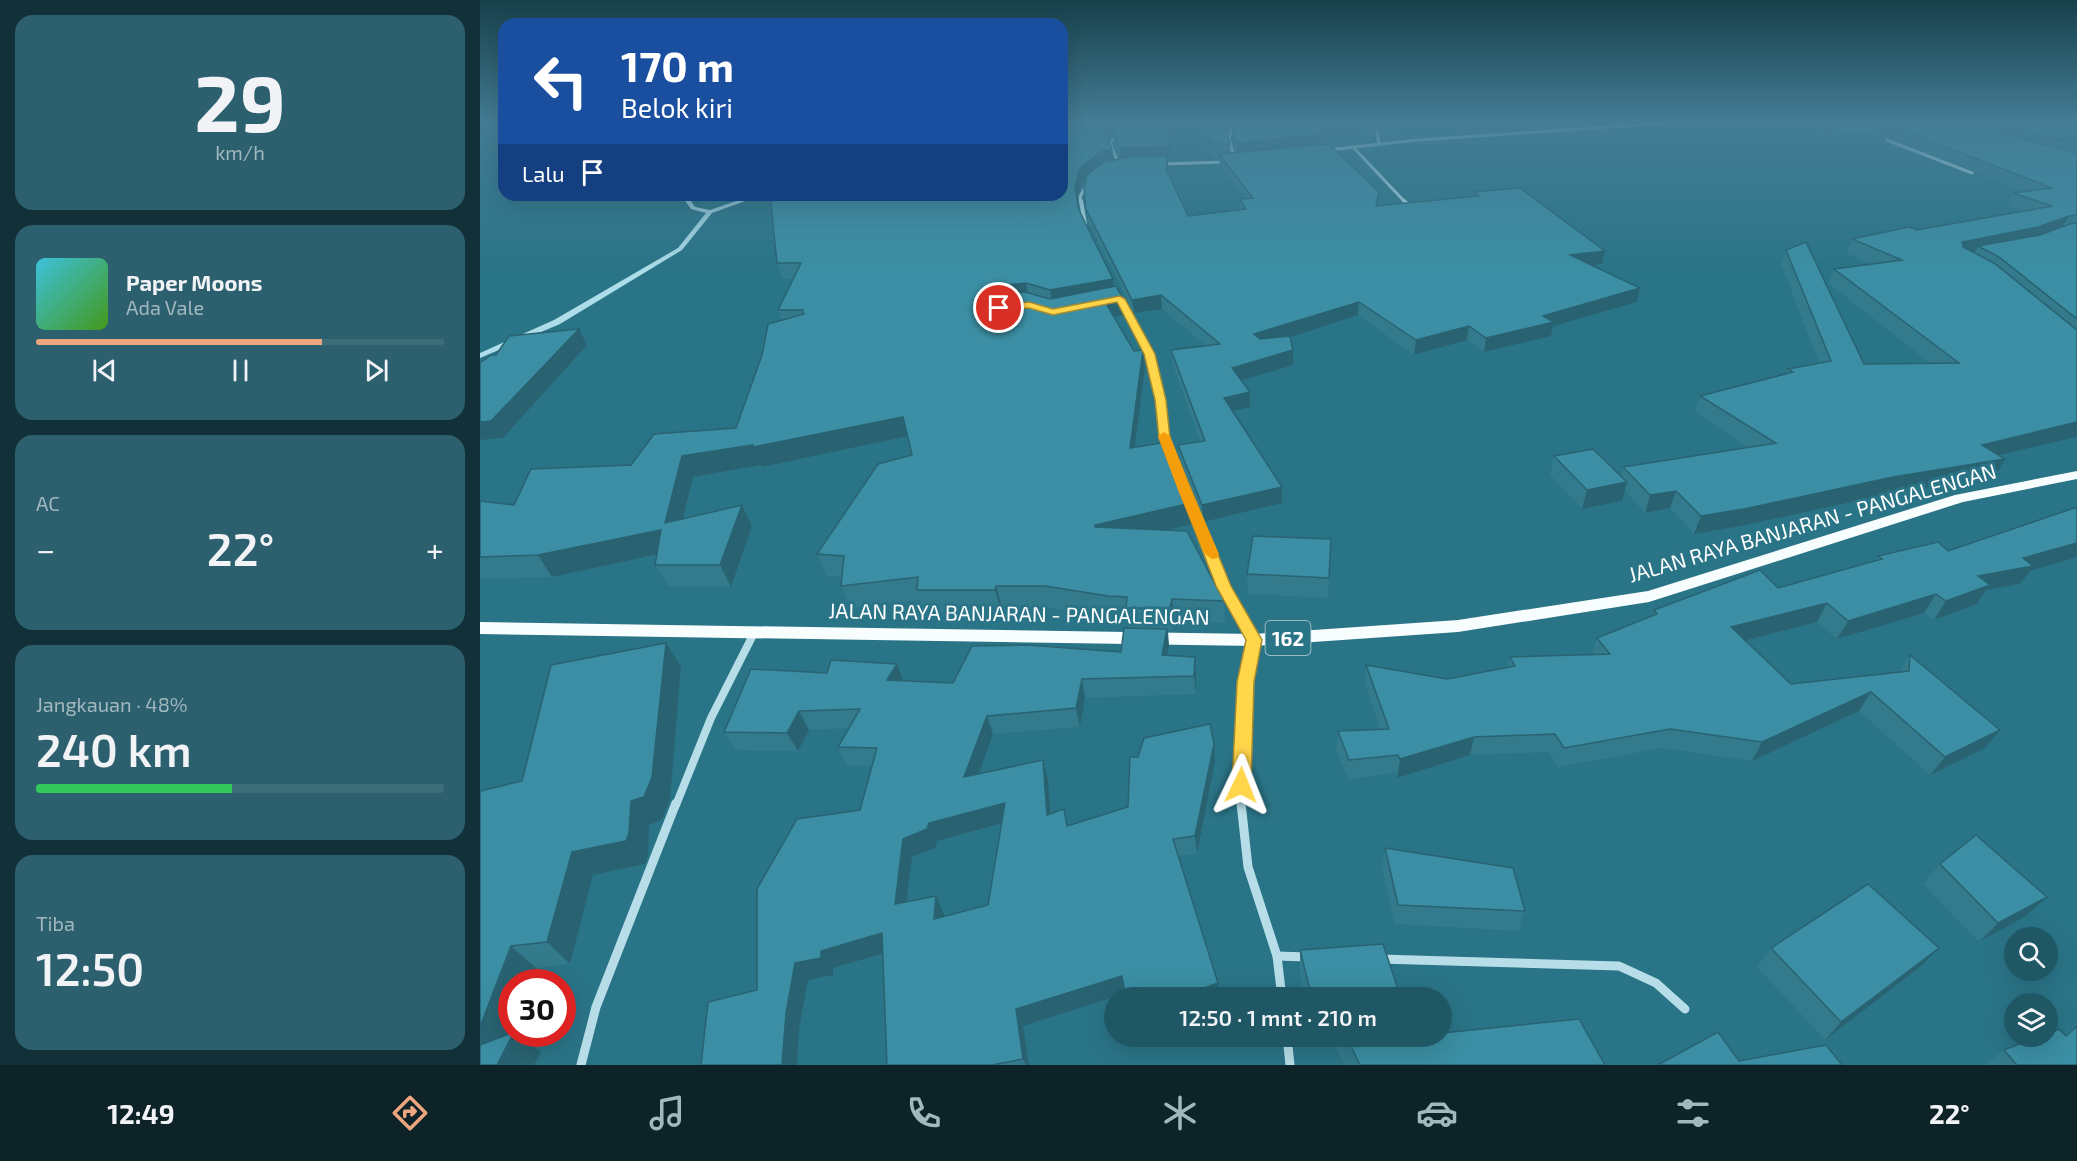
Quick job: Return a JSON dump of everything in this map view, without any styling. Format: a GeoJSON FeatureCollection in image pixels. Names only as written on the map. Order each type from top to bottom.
{"type":"FeatureCollection","features":[{"type":"Feature","properties":{"kind":"main road","name":"JALAN RAYA BANJARAN - PANGALENGAN"},"geometry":{"type":"LineString","coordinates":[[480,628],[1254,640],[1458,626],[1649,596],[1959,498],[2077,475]]}},
{"type":"Feature","properties":{"kind":"street"},"geometry":{"type":"LineString","coordinates":[[1374,170],[1410,208]]}},
{"type":"Feature","properties":{"kind":"street"},"geometry":{"type":"LineString","coordinates":[[1966,170],[1972,172]]}},
{"type":"Feature","properties":{"kind":"street"},"geometry":{"type":"LineString","coordinates":[[1088,231],[1084,222],[1080,197],[1084,185],[1093,176]]}},
{"type":"Feature","properties":{"kind":"street"},"geometry":{"type":"LineString","coordinates":[[1115,288],[1150,354],[1160,400],[1164,438],[1172,459]]}},
{"type":"Feature","properties":{"kind":"street"},"geometry":{"type":"LineString","coordinates":[[1112,301],[1120,299]]}},
{"type":"Feature","properties":{"kind":"street"},"geometry":{"type":"LineString","coordinates":[[1184,490],[1223,586],[1254,640],[1245,682],[1241,806],[1248,867],[1277,956],[1281,987]]}},
{"type":"Feature","properties":{"kind":"street"},"geometry":{"type":"LineString","coordinates":[[581,1065],[596,1007],[637,899],[711,718],[755,631]]}},
{"type":"Feature","properties":{"kind":"street"},"geometry":{"type":"LineString","coordinates":[[1277,956],[1313,957]]}},
{"type":"Feature","properties":{"kind":"street"},"geometry":{"type":"LineString","coordinates":[[1372,959],[1619,966],[1656,984],[1685,1009]]}},
{"type":"Feature","properties":{"kind":"street"},"geometry":{"type":"LineString","coordinates":[[1288,1047],[1290,1065]]}},
{"type":"Feature","properties":{"kind":"building"},"geometry":{"type":"Polygon","coordinates":[[[1068,170],[1080,170],[1075,186],[1078,208],[1113,279],[1050,290],[1026,283],[995,286],[991,289],[995,295],[1025,292],[1050,299],[1116,286],[1122,297],[1104,300],[1134,351],[1143,350],[1130,448],[1167,442],[1191,503],[1095,525],[1095,527],[1187,531],[1224,601],[1172,599],[1170,608],[1126,608],[1127,597],[1045,586],[996,586],[995,590],[917,590],[918,577],[841,586],[844,556],[817,554],[878,464],[912,455],[903,417],[753,447],[753,445],[682,456],[665,523],[742,505],[720,565],[655,565],[661,530],[538,555],[480,557],[480,501],[514,505],[531,469],[631,465],[654,434],[736,428],[762,355],[768,324],[804,314],[803,310],[778,310],[801,263],[777,263],[771,201],[1068,201],[1068,170]]]}},
{"type":"Feature","properties":{"kind":"building"},"geometry":{"type":"Polygon","coordinates":[[[1094,170],[1166,170],[1188,216],[1246,209],[1240,199],[1253,198],[1231,170],[1356,170],[1379,192],[1376,206],[1479,196],[1474,192],[1520,188],[1605,251],[1570,255],[1640,288],[1543,316],[1554,322],[1486,338],[1469,326],[1416,340],[1359,302],[1254,334],[1260,339],[1290,336],[1293,350],[1232,368],[1250,392],[1224,398],[1282,487],[1202,505],[1178,445],[1205,441],[1171,350],[1220,344],[1161,295],[1132,300],[1086,209],[1084,189],[1086,176],[1094,170]]]}},
{"type":"Feature","properties":{"kind":"building"},"geometry":{"type":"Polygon","coordinates":[[[2005,170],[2077,170],[2077,215],[2038,227],[1962,242],[1963,247],[1994,263],[2077,330],[2077,422],[1982,445],[2005,459],[1893,477],[1701,516],[1676,491],[1650,495],[1623,467],[1776,443],[1700,396],[1793,372],[1788,369],[1831,361],[1786,250],[1806,242],[1864,364],[1959,363],[1834,269],[1902,260],[1852,239],[1909,227],[1917,230],[2052,206],[2013,193],[2052,188],[2005,170]]]}},
{"type":"Feature","properties":{"kind":"building"},"geometry":{"type":"Polygon","coordinates":[[[2077,223],[2077,319],[1999,257],[1978,246],[2040,235],[2077,223]]]}},
{"type":"Feature","properties":{"kind":"building"},"geometry":{"type":"Polygon","coordinates":[[[579,329],[491,421],[480,422],[480,363],[491,355],[496,355],[509,336],[579,329]]]}},
{"type":"Feature","properties":{"kind":"building"},"geometry":{"type":"Polygon","coordinates":[[[1593,449],[1627,482],[1587,490],[1554,456],[1593,449]]]}},
{"type":"Feature","properties":{"kind":"building"},"geometry":{"type":"Polygon","coordinates":[[[2077,507],[2077,543],[2023,558],[2033,566],[1978,576],[1990,585],[1946,601],[1936,594],[1848,621],[1827,603],[1731,627],[1791,684],[1909,671],[1910,655],[2000,730],[1945,757],[1871,692],[1762,742],[1670,729],[1564,748],[1555,734],[1474,737],[1400,759],[1398,755],[1349,760],[1338,731],[1389,729],[1366,665],[1447,679],[1515,666],[1510,657],[1610,654],[1597,638],[1657,614],[1654,610],[1760,570],[1778,588],[1882,559],[1878,556],[1938,542],[1948,551],[2077,507]]]}},
{"type":"Feature","properties":{"kind":"building"},"geometry":{"type":"Polygon","coordinates":[[[1253,536],[1331,539],[1329,578],[1247,574],[1253,536]]]}},
{"type":"Feature","properties":{"kind":"building"},"geometry":{"type":"Polygon","coordinates":[[[1124,628],[1167,629],[1162,655],[1195,657],[1194,676],[1082,679],[1076,708],[987,716],[964,777],[1043,760],[1047,815],[1064,809],[1067,826],[1128,807],[1130,757],[1138,757],[1144,738],[1210,724],[1214,744],[1195,836],[1173,839],[1218,983],[1207,987],[1124,987],[1122,976],[1016,1009],[1023,1059],[992,1065],[887,1065],[882,933],[821,951],[821,958],[795,963],[786,1013],[782,1065],[701,1065],[708,1002],[757,990],[757,889],[797,819],[860,810],[877,748],[838,747],[860,709],[799,711],[787,733],[724,732],[751,669],[827,673],[831,660],[897,664],[887,680],[953,683],[972,646],[1027,645],[1121,652],[1124,628]],[[1005,803],[929,823],[927,829],[903,839],[895,904],[936,896],[934,919],[988,905],[1005,803]]]}},
{"type":"Feature","properties":{"kind":"building"},"geometry":{"type":"Polygon","coordinates":[[[666,643],[652,777],[644,797],[631,801],[629,833],[626,841],[572,852],[547,942],[511,946],[502,969],[498,969],[498,980],[480,1027],[480,791],[522,781],[551,665],[666,643]]]}},
{"type":"Feature","properties":{"kind":"building"},"geometry":{"type":"Polygon","coordinates":[[[1976,835],[2047,897],[1998,923],[1940,864],[1976,835]]]}},
{"type":"Feature","properties":{"kind":"building"},"geometry":{"type":"Polygon","coordinates":[[[1385,848],[1513,868],[1525,911],[1398,905],[1385,848]]]}},
{"type":"Feature","properties":{"kind":"building"},"geometry":{"type":"Polygon","coordinates":[[[1868,884],[1939,948],[1841,1022],[1771,948],[1868,884]]]}},
{"type":"Feature","properties":{"kind":"building"},"geometry":{"type":"Polygon","coordinates":[[[1383,944],[1397,987],[1309,987],[1300,950],[1383,944]]]}},
{"type":"Feature","properties":{"kind":"building"},"geometry":{"type":"Polygon","coordinates":[[[1579,1019],[1605,1065],[1360,1065],[1351,1047],[1452,1047],[1452,1032],[1579,1019]]]}},
{"type":"Feature","properties":{"kind":"building"},"geometry":{"type":"Polygon","coordinates":[[[2077,1026],[2077,1065],[2017,1065],[2004,1050],[2012,1047],[2058,1047],[2058,1029],[2066,1036],[2077,1026]]]}},
{"type":"Feature","properties":{"kind":"building"},"geometry":{"type":"Polygon","coordinates":[[[1718,1032],[1739,1061],[1826,1045],[1842,1065],[1658,1065],[1718,1032]]]}},
{"type":"Feature","properties":{"kind":"building"},"geometry":{"type":"Polygon","coordinates":[[[498,1038],[498,1047],[506,1047],[497,1065],[480,1065],[480,1045],[498,1038]]]}},
{"type":"Feature","properties":{"kind":"waterway"},"geometry":{"type":"LineString","coordinates":[[688,201],[693,208],[710,212]]}},
{"type":"Feature","properties":{"kind":"waterway"},"geometry":{"type":"LineString","coordinates":[[710,212],[742,201]]}},
{"type":"Feature","properties":{"kind":"waterway"},"geometry":{"type":"LineString","coordinates":[[480,356],[557,322],[680,249],[710,212]]}},
{"type":"Feature","properties":{"kind":"slow traffic"},"geometry":{"type":"LineString","coordinates":[[1164,436],[1184,490],[1212,554]]}},
{"type":"Feature","properties":{"kind":"route"},"geometry":{"type":"LineString","coordinates":[[999,308],[1029,305],[1053,312],[1120,299],[1150,354],[1160,400],[1164,438],[1223,586],[1254,640],[1245,682],[1241,785]]}}]}
